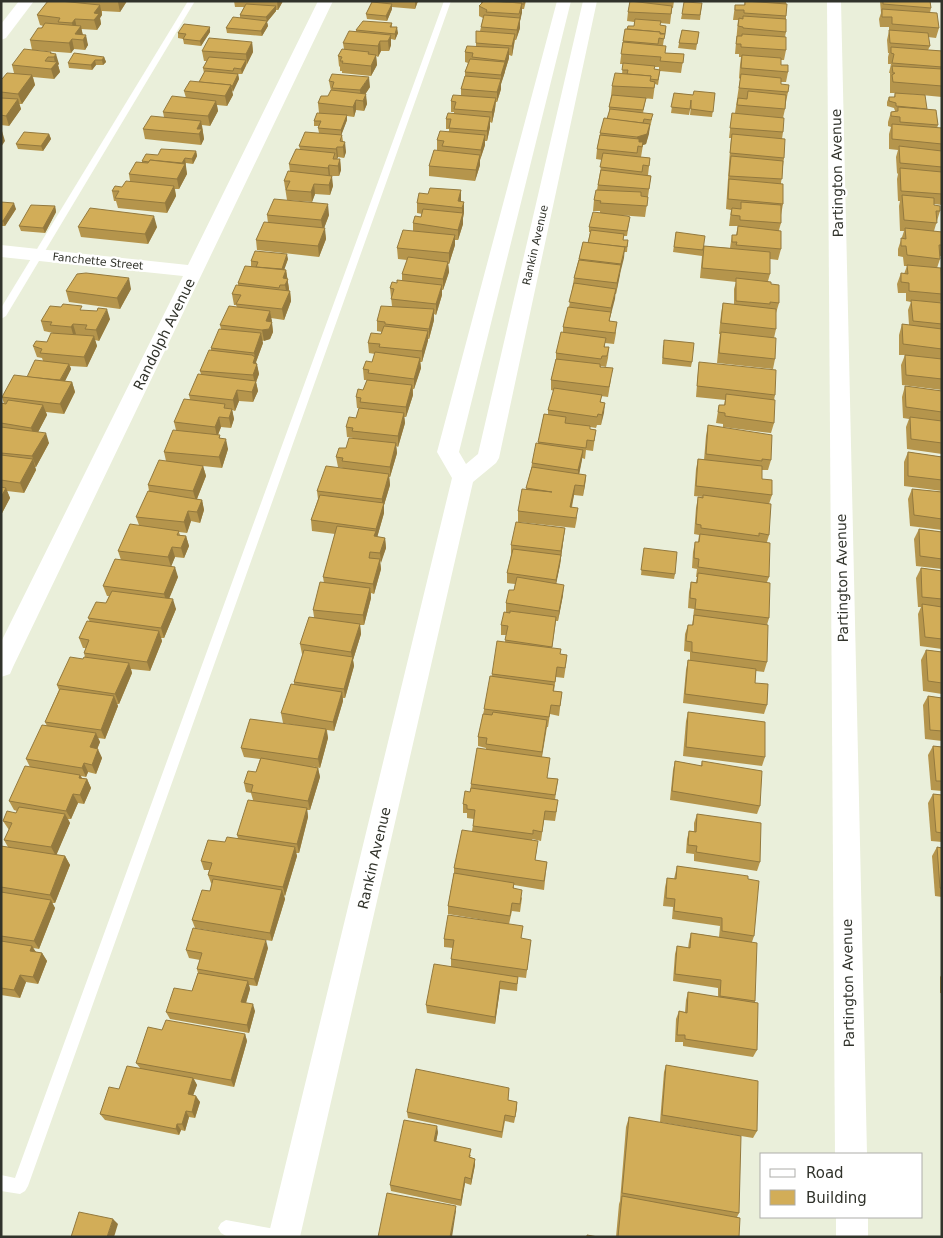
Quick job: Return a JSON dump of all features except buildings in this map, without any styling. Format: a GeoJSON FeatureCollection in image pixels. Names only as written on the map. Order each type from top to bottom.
{"type":"FeatureCollection","features":[{"type":"Feature","properties":{"kind":"street"},"geometry":{"type":"LineString","coordinates":[[1,35],[27,1]]}},
{"type":"Feature","properties":{"kind":"street","name":"Randolph Avenue"},"geometry":{"type":"LineString","coordinates":[[1,667],[326,1]]}},
{"type":"Feature","properties":{"kind":"street"},"geometry":{"type":"LineString","coordinates":[[463,478],[448,452],[564,1]]}},
{"type":"Feature","properties":{"kind":"street","name":"Rankin Avenue"},"geometry":{"type":"LineString","coordinates":[[284,1237],[463,478],[488,458],[590,1]]}},
{"type":"Feature","properties":{"kind":"street","name":"Partington Avenue"},"geometry":{"type":"LineString","coordinates":[[834,1],[851,1153]]}},
{"type":"Feature","properties":{"kind":"street","name":"Fanchette Street"},"geometry":{"type":"LineString","coordinates":[[1,251],[194,271]]}},
{"type":"Feature","properties":{"kind":"street"},"geometry":{"type":"LineString","coordinates":[[852,1218],[852,1237]]}},
{"type":"Feature","properties":{"kind":"lane"},"geometry":{"type":"LineString","coordinates":[[1,316],[192,1]]}},
{"type":"Feature","properties":{"kind":"lane"},"geometry":{"type":"LineString","coordinates":[[1,1183],[20,1186],[448,1]]}},
{"type":"Feature","properties":{"kind":"lane"},"geometry":{"type":"LineString","coordinates":[[226,1228],[275,1237]]}}]}
